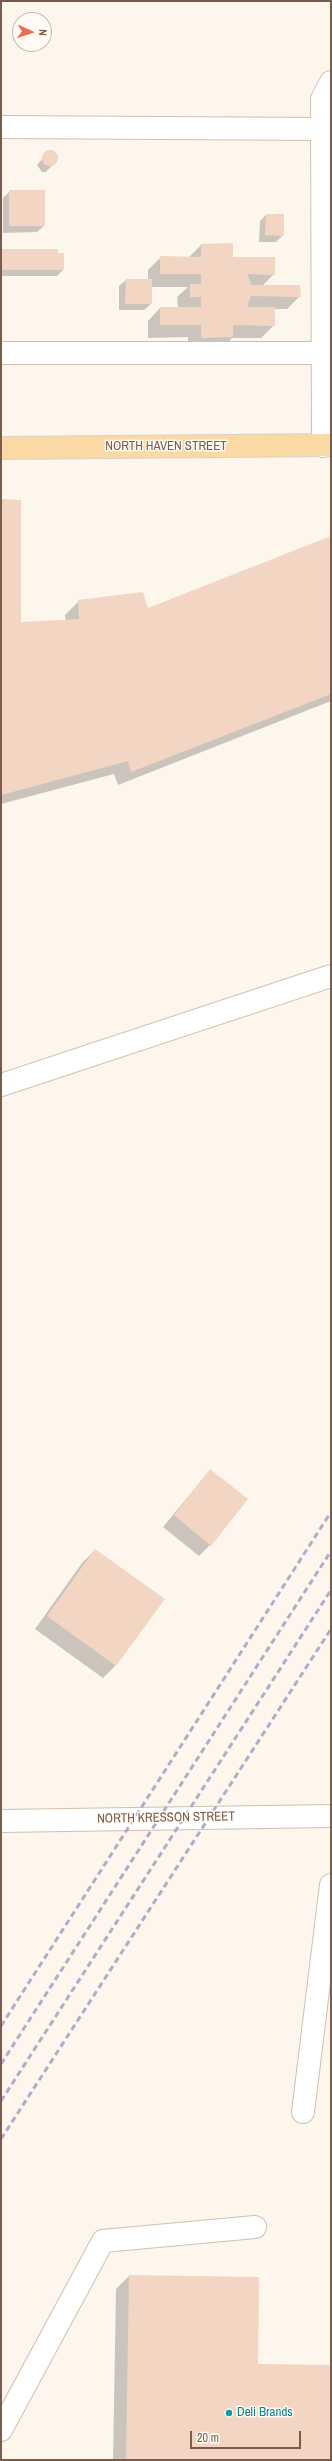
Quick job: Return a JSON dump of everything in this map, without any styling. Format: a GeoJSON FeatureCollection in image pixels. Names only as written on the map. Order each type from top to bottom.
{"type":"FeatureCollection","features":[{"type":"Feature","properties":{"kind":"main road","name":"NORTH HAVEN STREET"},"geometry":{"type":"LineString","coordinates":[[1,448],[327,445]]}},
{"type":"Feature","properties":{"kind":"street"},"geometry":{"type":"LineString","coordinates":[[327,445],[322,353],[322,99],[331,82]]}},
{"type":"Feature","properties":{"kind":"street"},"geometry":{"type":"LineString","coordinates":[[1,127],[322,129]]}},
{"type":"Feature","properties":{"kind":"street"},"geometry":{"type":"LineString","coordinates":[[1,353],[322,353]]}},
{"type":"Feature","properties":{"kind":"street"},"geometry":{"type":"LineString","coordinates":[[1,1085],[331,976]]}},
{"type":"Feature","properties":{"kind":"street","name":"NORTH KRESSON STREET"},"geometry":{"type":"LineString","coordinates":[[1,1821],[331,1816]]}},
{"type":"Feature","properties":{"kind":"street"},"geometry":{"type":"LineString","coordinates":[[303,2112],[331,1885]]}},
{"type":"Feature","properties":{"kind":"street"},"geometry":{"type":"LineString","coordinates":[[1,2430],[103,2241],[255,2227]]}},
{"type":"Feature","properties":{"kind":"building"},"geometry":{"type":"Polygon","coordinates":[[[50,150],[57,155],[58,158],[53,165],[50,166],[43,161],[42,158],[47,151],[50,150]]]}},
{"type":"Feature","properties":{"kind":"building"},"geometry":{"type":"Polygon","coordinates":[[[9,190],[45,190],[45,226],[9,226],[9,190]]]}},
{"type":"Feature","properties":{"kind":"building"},"geometry":{"type":"Polygon","coordinates":[[[266,214],[284,214],[284,236],[265,235],[266,214]]]}},
{"type":"Feature","properties":{"kind":"building"},"geometry":{"type":"Polygon","coordinates":[[[233,243],[233,257],[275,257],[275,275],[247,274],[252,285],[300,285],[301,297],[251,296],[247,307],[275,307],[275,326],[233,325],[233,337],[201,338],[201,325],[160,325],[160,307],[201,307],[201,297],[190,297],[190,284],[201,284],[201,274],[160,274],[160,256],[201,257],[201,244],[233,243]]]}},
{"type":"Feature","properties":{"kind":"building"},"geometry":{"type":"Polygon","coordinates":[[[1,249],[58,249],[58,253],[64,253],[64,270],[1,270],[1,249]]]}},
{"type":"Feature","properties":{"kind":"building"},"geometry":{"type":"Polygon","coordinates":[[[126,279],[152,279],[152,304],[125,304],[126,279]]]}},
{"type":"Feature","properties":{"kind":"building"},"geometry":{"type":"Polygon","coordinates":[[[1,499],[21,500],[21,622],[79,619],[78,600],[143,592],[148,608],[331,536],[331,694],[131,772],[128,761],[1,795],[1,499]]]}},
{"type":"Feature","properties":{"kind":"building"},"geometry":{"type":"Polygon","coordinates":[[[210,1469],[248,1499],[211,1546],[174,1515],[210,1469]]]}},
{"type":"Feature","properties":{"kind":"building"},"geometry":{"type":"Polygon","coordinates":[[[95,1549],[165,1599],[116,1666],[47,1616],[95,1549]]]}},
{"type":"Feature","properties":{"kind":"building","name":"Deli Brands"},"geometry":{"type":"Polygon","coordinates":[[[129,2275],[259,2277],[258,2364],[331,2365],[331,2460],[126,2460],[129,2275]]]}},
{"type":"Feature","properties":{"kind":"railway"},"geometry":{"type":"LineString","coordinates":[[1,2026],[331,1512]]}},
{"type":"Feature","properties":{"kind":"railway"},"geometry":{"type":"LineString","coordinates":[[1,2064],[331,1551]]}},
{"type":"Feature","properties":{"kind":"railway"},"geometry":{"type":"LineString","coordinates":[[1,2101],[331,1590]]}},
{"type":"Feature","properties":{"kind":"railway"},"geometry":{"type":"LineString","coordinates":[[1,2139],[331,1629]]}},
{"type":"Feature","properties":{"kind":"place","name":"Deli Brands"},"geometry":{"type":"Point","coordinates":[229,2413]}}]}
